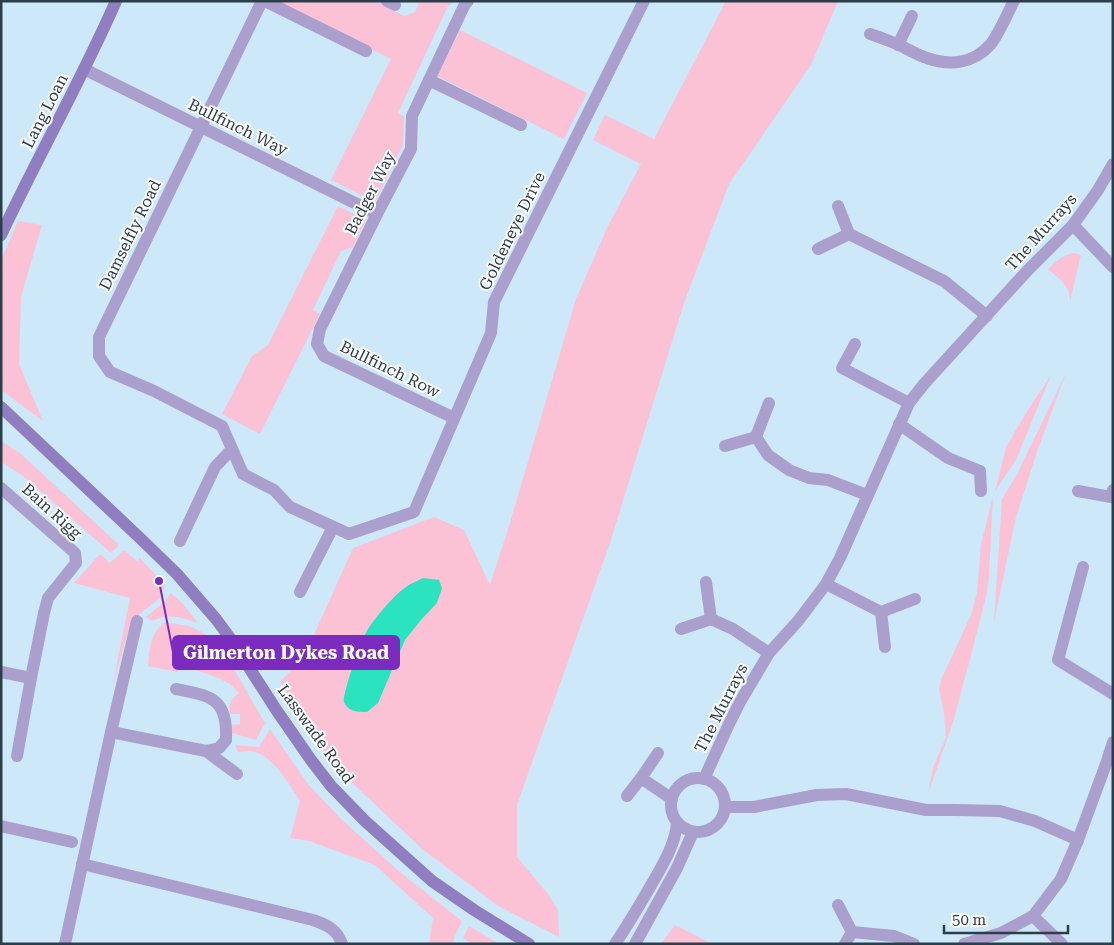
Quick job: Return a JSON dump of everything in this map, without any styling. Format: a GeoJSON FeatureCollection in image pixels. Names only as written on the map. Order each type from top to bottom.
{"type":"FeatureCollection","features":[{"type":"Feature","properties":{"kind":"street","name":"Lang Loan"},"geometry":{"type":"LineString","coordinates":[[1,236],[116,1]]}},
{"type":"Feature","properties":{"kind":"street"},"geometry":{"type":"LineString","coordinates":[[263,1],[366,51]]}},
{"type":"Feature","properties":{"kind":"street","name":"Damselfly Road"},"geometry":{"type":"LineString","coordinates":[[222,426],[154,391],[110,372],[99,356],[98,337],[263,1]]}},
{"type":"Feature","properties":{"kind":"street","name":"Badger Way"},"geometry":{"type":"LineString","coordinates":[[317,344],[320,329],[411,149],[412,116],[468,1]]}},
{"type":"Feature","properties":{"kind":"street","name":"Goldeneye Drive"},"geometry":{"type":"LineString","coordinates":[[222,426],[242,474],[274,490],[290,508],[350,534],[414,512],[491,333],[494,302],[644,1]]}},
{"type":"Feature","properties":{"kind":"street"},"geometry":{"type":"LineString","coordinates":[[870,34],[925,58],[940,62],[952,63],[969,60],[991,44],[1014,1]]}},
{"type":"Feature","properties":{"kind":"street"},"geometry":{"type":"LineString","coordinates":[[898,45],[912,16]]}},
{"type":"Feature","properties":{"kind":"street","name":"Bullfinch Way"},"geometry":{"type":"LineString","coordinates":[[84,69],[377,214]]}},
{"type":"Feature","properties":{"kind":"street"},"geometry":{"type":"LineString","coordinates":[[429,80],[521,125]]}},
{"type":"Feature","properties":{"kind":"street","name":"The Murrays"},"geometry":{"type":"LineString","coordinates":[[704,779],[740,702],[769,654],[798,621],[826,584],[840,558],[909,403],[1028,270],[1073,225],[1098,190],[1113,164]]}},
{"type":"Feature","properties":{"kind":"street"},"geometry":{"type":"LineString","coordinates":[[838,206],[849,234],[944,281],[988,316]]}},
{"type":"Feature","properties":{"kind":"street"},"geometry":{"type":"LineString","coordinates":[[1073,225],[1113,268]]}},
{"type":"Feature","properties":{"kind":"street"},"geometry":{"type":"LineString","coordinates":[[818,249],[849,234]]}},
{"type":"Feature","properties":{"kind":"street","name":"Bullfinch Row"},"geometry":{"type":"LineString","coordinates":[[317,344],[324,356],[454,418]]}},
{"type":"Feature","properties":{"kind":"street"},"geometry":{"type":"LineString","coordinates":[[855,344],[842,368],[909,403]]}},
{"type":"Feature","properties":{"kind":"street"},"geometry":{"type":"LineString","coordinates":[[756,437],[769,403]]}},
{"type":"Feature","properties":{"kind":"street","name":"Lasswade Road"},"geometry":{"type":"LineString","coordinates":[[1,407],[177,574],[230,638],[277,712],[311,760],[331,786],[365,821],[432,882],[529,944]]}},
{"type":"Feature","properties":{"kind":"street"},"geometry":{"type":"LineString","coordinates":[[899,424],[948,458],[985,468],[981,491]]}},
{"type":"Feature","properties":{"kind":"street"},"geometry":{"type":"LineString","coordinates":[[725,446],[756,437]]}},
{"type":"Feature","properties":{"kind":"street"},"geometry":{"type":"LineString","coordinates":[[756,437],[768,455],[790,470],[809,478],[828,480],[867,495]]}},
{"type":"Feature","properties":{"kind":"street"},"geometry":{"type":"LineString","coordinates":[[180,541],[216,467],[232,449]]}},
{"type":"Feature","properties":{"kind":"street","name":"Bain Rigg"},"geometry":{"type":"LineString","coordinates":[[1,488],[75,553],[76,563],[48,598],[31,678]]}},
{"type":"Feature","properties":{"kind":"street"},"geometry":{"type":"LineString","coordinates":[[1078,491],[1111,497],[1113,490]]}},
{"type":"Feature","properties":{"kind":"street"},"geometry":{"type":"LineString","coordinates":[[300,592],[333,527]]}},
{"type":"Feature","properties":{"kind":"street"},"geometry":{"type":"LineString","coordinates":[[1083,567],[1058,660],[1113,694]]}},
{"type":"Feature","properties":{"kind":"street"},"geometry":{"type":"LineString","coordinates":[[681,629],[711,619],[706,582]]}},
{"type":"Feature","properties":{"kind":"street"},"geometry":{"type":"LineString","coordinates":[[826,584],[881,612],[915,599]]}},
{"type":"Feature","properties":{"kind":"street"},"geometry":{"type":"LineString","coordinates":[[881,612],[885,647]]}},
{"type":"Feature","properties":{"kind":"street","name":"The Murrays"},"geometry":{"type":"LineString","coordinates":[[711,619],[733,629],[769,654]]}},
{"type":"Feature","properties":{"kind":"street"},"geometry":{"type":"LineString","coordinates":[[65,944],[110,732],[137,621]]}},
{"type":"Feature","properties":{"kind":"street"},"geometry":{"type":"LineString","coordinates":[[1,672],[31,678],[17,756]]}},
{"type":"Feature","properties":{"kind":"street"},"geometry":{"type":"LineString","coordinates":[[110,732],[206,751],[219,748],[226,740],[227,728],[223,711],[217,702],[206,695],[176,689]]}},
{"type":"Feature","properties":{"kind":"street"},"geometry":{"type":"LineString","coordinates":[[964,944],[1001,933],[1033,916],[1061,879],[1109,765],[1113,742]]}},
{"type":"Feature","properties":{"kind":"street"},"geometry":{"type":"LineString","coordinates":[[206,751],[237,774]]}},
{"type":"Feature","properties":{"kind":"street"},"geometry":{"type":"LineString","coordinates":[[626,796],[658,753]]}},
{"type":"Feature","properties":{"kind":"street"},"geometry":{"type":"LineString","coordinates":[[641,778],[672,799],[671,807],[677,822],[693,832],[702,832],[718,824],[723,816],[725,807],[754,807],[817,795],[846,794],[926,810],[1000,811],[1034,821],[1078,840]]}},
{"type":"Feature","properties":{"kind":"street","name":"The Murrays"},"geometry":{"type":"LineString","coordinates":[[672,799],[675,792],[688,780],[704,779],[718,786],[725,800],[725,807]]}},
{"type":"Feature","properties":{"kind":"street"},"geometry":{"type":"LineString","coordinates":[[615,944],[629,924],[662,865],[674,837],[677,822]]}},
{"type":"Feature","properties":{"kind":"street"},"geometry":{"type":"LineString","coordinates":[[1,826],[72,842]]}},
{"type":"Feature","properties":{"kind":"street"},"geometry":{"type":"LineString","coordinates":[[635,944],[693,832]]}},
{"type":"Feature","properties":{"kind":"street"},"geometry":{"type":"LineString","coordinates":[[82,864],[314,920],[326,924],[333,929],[340,937],[342,944]]}},
{"type":"Feature","properties":{"kind":"street"},"geometry":{"type":"LineString","coordinates":[[838,905],[852,932]]}},
{"type":"Feature","properties":{"kind":"street"},"geometry":{"type":"LineString","coordinates":[[1033,916],[1062,944]]}},
{"type":"Feature","properties":{"kind":"street"},"geometry":{"type":"LineString","coordinates":[[845,944],[852,932]]}},
{"type":"Feature","properties":{"kind":"street"},"geometry":{"type":"LineString","coordinates":[[852,932],[894,936],[914,944]]}},
{"type":"Feature","properties":{"kind":"shaded area"},"geometry":{"type":"Polygon","coordinates":[[[275,1],[375,1],[404,16],[415,12],[420,1],[455,1],[448,6],[398,113],[404,117],[403,145],[375,202],[331,180],[391,59],[275,1]]]}},
{"type":"Feature","properties":{"kind":"shaded area"},"geometry":{"type":"Polygon","coordinates":[[[726,1],[838,1],[811,65],[729,184],[684,303],[610,543],[517,805],[517,857],[548,894],[558,910],[559,937],[498,906],[422,849],[345,776],[324,753],[280,682],[304,657],[353,548],[434,517],[464,530],[490,585],[576,299],[607,228],[641,164],[593,140],[605,115],[654,139],[726,1]],[[437,603],[346,687],[378,703],[405,640],[437,603]]]}},
{"type":"Feature","properties":{"kind":"shaded area"},"geometry":{"type":"Polygon","coordinates":[[[460,30],[587,93],[564,139],[437,76],[460,30]]]}},
{"type":"Feature","properties":{"kind":"shaded area"},"geometry":{"type":"Polygon","coordinates":[[[338,206],[366,220],[353,247],[341,251],[313,310],[320,314],[260,434],[222,414],[252,356],[268,345],[338,206]]]}},
{"type":"Feature","properties":{"kind":"shaded area"},"geometry":{"type":"Polygon","coordinates":[[[18,221],[42,225],[21,297],[19,364],[43,421],[1,390],[1,260],[18,221]]]}},
{"type":"Feature","properties":{"kind":"shaded area"},"geometry":{"type":"Polygon","coordinates":[[[1074,253],[1081,255],[1070,301],[1066,287],[1048,269],[1066,255],[1074,253]]]}},
{"type":"Feature","properties":{"kind":"shaded area"},"geometry":{"type":"Polygon","coordinates":[[[1066,373],[1016,517],[994,622],[1002,499],[1017,474],[1066,373]]]}},
{"type":"Feature","properties":{"kind":"shaded area"},"geometry":{"type":"Polygon","coordinates":[[[1051,375],[1016,460],[995,491],[1006,447],[1051,375]]]}},
{"type":"Feature","properties":{"kind":"shaded area"},"geometry":{"type":"Polygon","coordinates":[[[1,441],[20,453],[119,545],[111,553],[22,475],[1,462],[1,441]]]}},
{"type":"Feature","properties":{"kind":"shaded area"},"geometry":{"type":"Polygon","coordinates":[[[993,496],[987,593],[953,722],[928,794],[933,768],[946,737],[939,689],[941,680],[971,615],[977,593],[981,545],[993,496]]]}},
{"type":"Feature","properties":{"kind":"shaded area"},"geometry":{"type":"Polygon","coordinates":[[[124,550],[138,562],[139,557],[165,585],[160,598],[131,621],[112,688],[130,598],[74,583],[100,554],[110,563],[124,550]]]}},
{"type":"Feature","properties":{"kind":"shaded area"},"geometry":{"type":"Polygon","coordinates":[[[423,578],[439,580],[442,588],[437,603],[405,640],[378,703],[367,712],[351,710],[344,702],[344,697],[361,643],[368,629],[396,595],[423,578]]]}},
{"type":"Feature","properties":{"kind":"shaded area"},"geometry":{"type":"Polygon","coordinates":[[[171,593],[198,623],[175,617],[164,617],[152,621],[146,617],[164,602],[171,593]]]}},
{"type":"Feature","properties":{"kind":"shaded area"},"geometry":{"type":"Polygon","coordinates":[[[165,622],[189,626],[202,632],[215,642],[235,671],[265,723],[256,740],[232,733],[231,725],[240,724],[240,714],[230,714],[231,702],[239,693],[230,684],[179,664],[177,672],[148,666],[150,647],[154,636],[156,631],[165,622]]]}},
{"type":"Feature","properties":{"kind":"shaded area"},"geometry":{"type":"Polygon","coordinates":[[[270,729],[308,784],[341,819],[401,873],[462,921],[453,944],[429,944],[433,918],[375,865],[309,841],[290,838],[300,801],[273,763],[258,753],[250,751],[238,752],[235,745],[259,747],[270,729]]]}},
{"type":"Feature","properties":{"kind":"shaded area"},"geometry":{"type":"Polygon","coordinates":[[[675,925],[712,944],[661,944],[675,925]]]}},
{"type":"Feature","properties":{"kind":"shaded area"},"geometry":{"type":"Polygon","coordinates":[[[469,926],[499,944],[472,944],[463,938],[469,926]]]}},
{"type":"Feature","properties":{"kind":"place","name":"Gilmerton Dykes Road"},"geometry":{"type":"Point","coordinates":[159,581]}}]}
